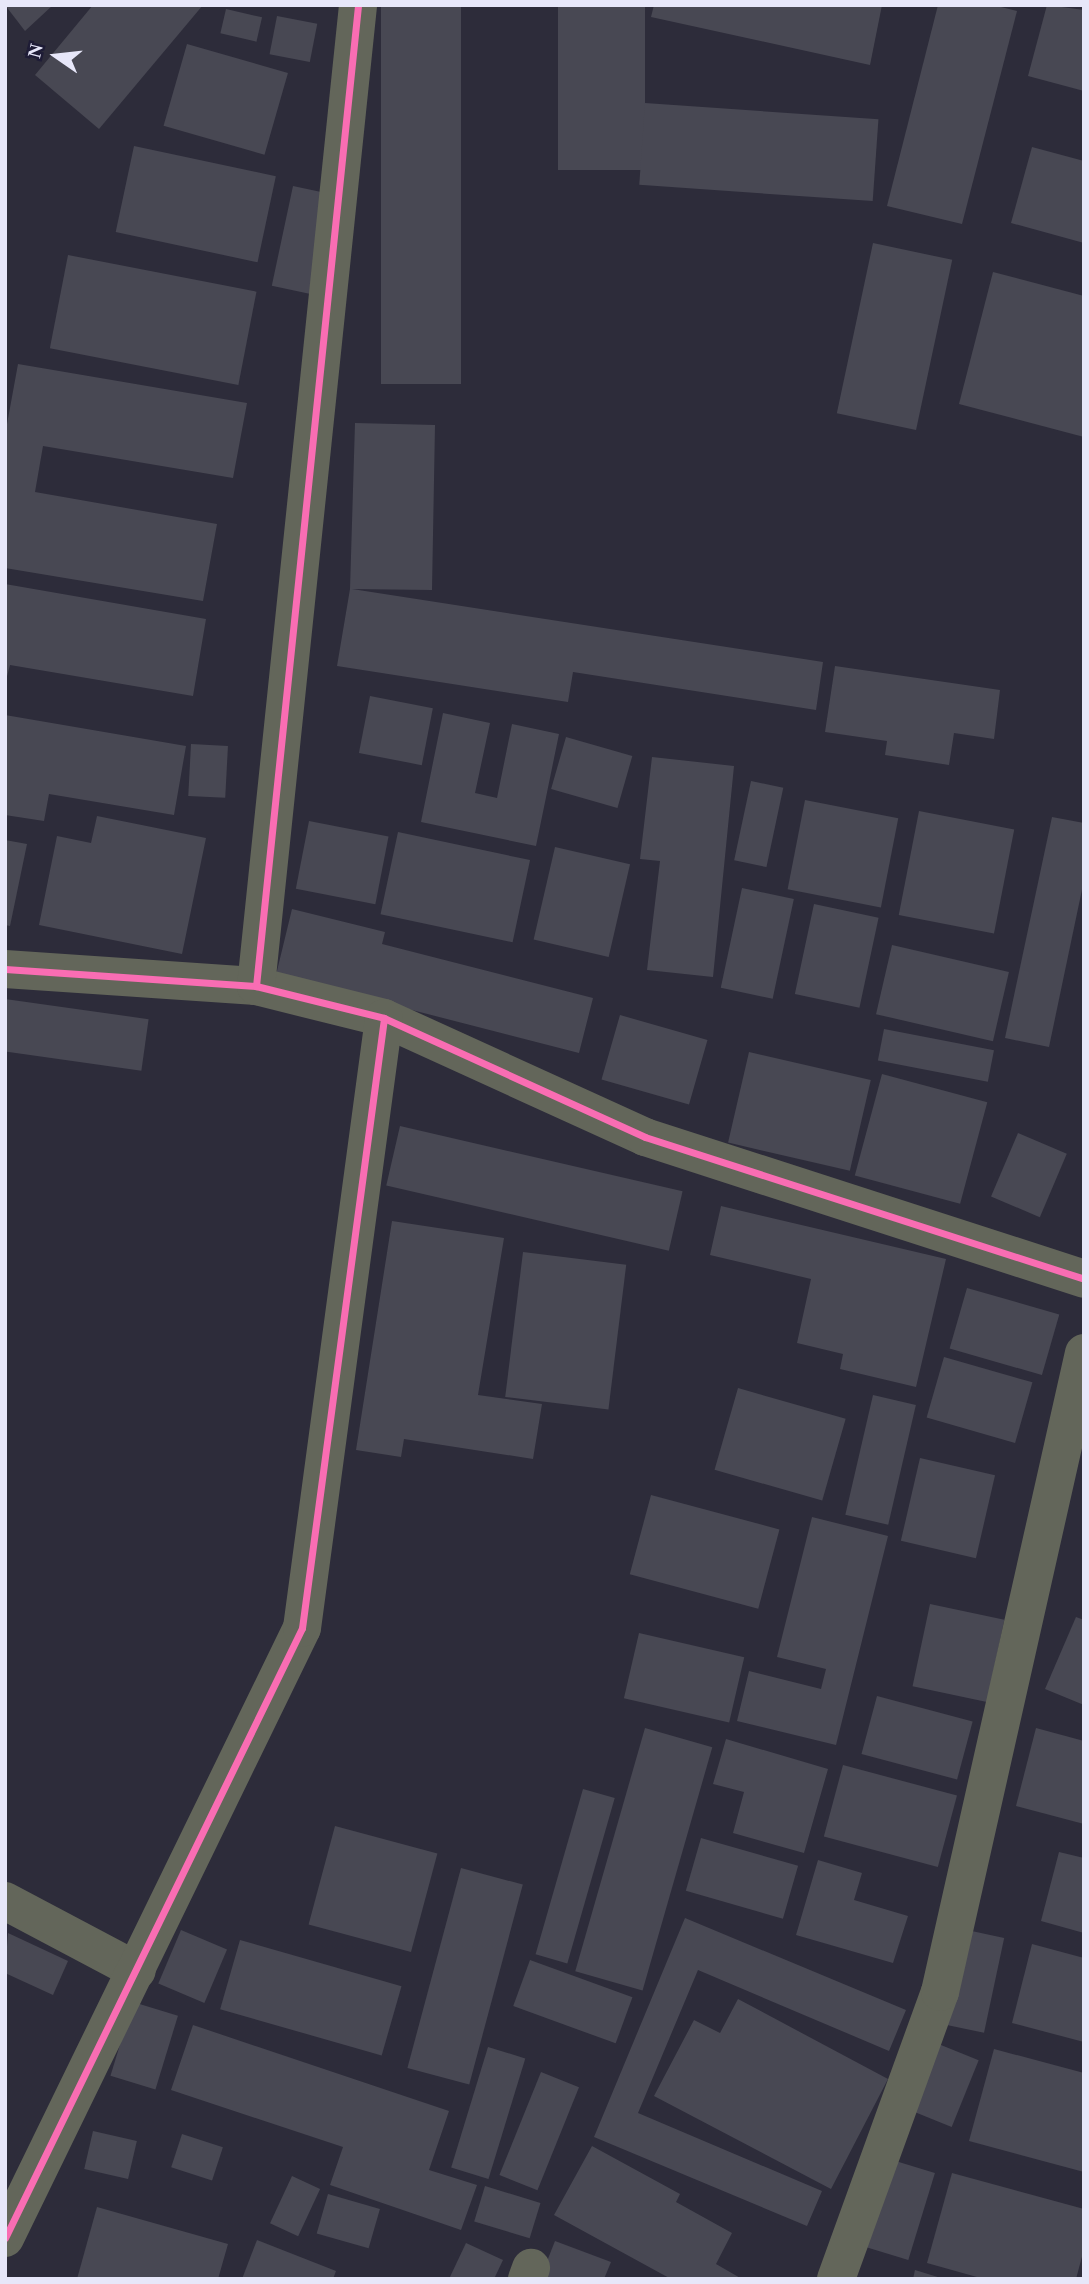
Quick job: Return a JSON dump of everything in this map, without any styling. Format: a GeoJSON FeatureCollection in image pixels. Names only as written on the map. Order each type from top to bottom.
{"type":"FeatureCollection","features":[{"type":"Feature","properties":{"kind":"street"},"geometry":{"type":"LineString","coordinates":[[256,986],[358,5]]}},
{"type":"Feature","properties":{"kind":"street"},"geometry":{"type":"LineString","coordinates":[[5,969],[256,986],[384,1018],[645,1137],[1084,1279]]}},
{"type":"Feature","properties":{"kind":"street"},"geometry":{"type":"LineString","coordinates":[[5,2238],[18,2180],[137,1971],[302,1628],[384,1018]]}},
{"type":"Feature","properties":{"kind":"street"},"geometry":{"type":"LineString","coordinates":[[836,2279],[940,1992],[1084,1353]]}},
{"type":"Feature","properties":{"kind":"street"},"geometry":{"type":"LineString","coordinates":[[5,1901],[137,1971]]}},
{"type":"Feature","properties":{"kind":"building"},"geometry":{"type":"Polygon","coordinates":[[[5,5],[53,5],[25,31],[5,5]]]}},
{"type":"Feature","properties":{"kind":"building"},"geometry":{"type":"Polygon","coordinates":[[[93,5],[203,5],[99,129],[35,75],[93,5]]]}},
{"type":"Feature","properties":{"kind":"building"},"geometry":{"type":"Polygon","coordinates":[[[381,5],[461,5],[461,384],[381,384],[381,5]]]}},
{"type":"Feature","properties":{"kind":"building"},"geometry":{"type":"Polygon","coordinates":[[[558,5],[645,5],[645,170],[558,170],[558,5]]]}},
{"type":"Feature","properties":{"kind":"building"},"geometry":{"type":"Polygon","coordinates":[[[654,5],[882,5],[870,65],[651,17],[654,5]]]}},
{"type":"Feature","properties":{"kind":"building"},"geometry":{"type":"Polygon","coordinates":[[[938,5],[993,5],[1017,11],[962,224],[887,206],[938,5]]]}},
{"type":"Feature","properties":{"kind":"building"},"geometry":{"type":"Polygon","coordinates":[[[1047,5],[1084,10],[1084,91],[1028,76],[1047,5]]]}},
{"type":"Feature","properties":{"kind":"building"},"geometry":{"type":"Polygon","coordinates":[[[226,9],[262,17],[256,42],[220,33],[226,9]]]}},
{"type":"Feature","properties":{"kind":"building"},"geometry":{"type":"Polygon","coordinates":[[[277,16],[317,24],[310,62],[270,54],[277,16]]]}},
{"type":"Feature","properties":{"kind":"building"},"geometry":{"type":"Polygon","coordinates":[[[187,44],[288,73],[265,155],[164,126],[187,44]]]}},
{"type":"Feature","properties":{"kind":"building"},"geometry":{"type":"Polygon","coordinates":[[[645,103],[878,119],[873,201],[639,185],[645,103]]]}},
{"type":"Feature","properties":{"kind":"building"},"geometry":{"type":"Polygon","coordinates":[[[134,146],[276,176],[258,262],[116,232],[134,146]]]}},
{"type":"Feature","properties":{"kind":"building"},"geometry":{"type":"Polygon","coordinates":[[[1032,147],[1084,161],[1084,243],[1011,223],[1032,147]]]}},
{"type":"Feature","properties":{"kind":"building"},"geometry":{"type":"Polygon","coordinates":[[[293,186],[334,195],[313,295],[272,286],[293,186]]]}},
{"type":"Feature","properties":{"kind":"building"},"geometry":{"type":"Polygon","coordinates":[[[873,243],[952,260],[916,430],[837,413],[873,243]]]}},
{"type":"Feature","properties":{"kind":"building"},"geometry":{"type":"Polygon","coordinates":[[[68,255],[256,292],[238,385],[50,348],[68,255]]]}},
{"type":"Feature","properties":{"kind":"building"},"geometry":{"type":"Polygon","coordinates":[[[993,272],[1084,296],[1084,437],[959,404],[993,272]]]}},
{"type":"Feature","properties":{"kind":"building"},"geometry":{"type":"Polygon","coordinates":[[[18,364],[247,403],[233,478],[43,446],[35,492],[217,524],[203,601],[5,568],[5,435],[18,364]]]}},
{"type":"Feature","properties":{"kind":"building"},"geometry":{"type":"Polygon","coordinates":[[[355,423],[435,425],[432,590],[352,589],[823,662],[816,710],[573,672],[568,702],[337,666],[350,589],[355,423]]]}},
{"type":"Feature","properties":{"kind":"building"},"geometry":{"type":"Polygon","coordinates":[[[5,584],[206,619],[193,696],[10,665],[5,684],[5,584]]]}},
{"type":"Feature","properties":{"kind":"building"},"geometry":{"type":"Polygon","coordinates":[[[835,666],[1000,690],[994,739],[954,733],[949,765],[885,755],[887,741],[825,732],[835,666]]]}},
{"type":"Feature","properties":{"kind":"building"},"geometry":{"type":"Polygon","coordinates":[[[370,696],[433,708],[422,765],[359,753],[370,696]]]}},
{"type":"Feature","properties":{"kind":"building"},"geometry":{"type":"Polygon","coordinates":[[[443,713],[490,723],[475,793],[497,798],[512,724],[559,734],[536,846],[421,822],[443,713]]]}},
{"type":"Feature","properties":{"kind":"building"},"geometry":{"type":"Polygon","coordinates":[[[5,715],[186,746],[174,815],[49,794],[44,821],[5,815],[5,715]]]}},
{"type":"Feature","properties":{"kind":"building"},"geometry":{"type":"Polygon","coordinates":[[[566,737],[632,756],[617,808],[551,789],[566,737]]]}},
{"type":"Feature","properties":{"kind":"building"},"geometry":{"type":"Polygon","coordinates":[[[191,744],[228,746],[225,798],[188,796],[191,744]]]}},
{"type":"Feature","properties":{"kind":"building"},"geometry":{"type":"Polygon","coordinates":[[[652,757],[734,766],[713,977],[647,970],[660,861],[640,859],[652,757]]]}},
{"type":"Feature","properties":{"kind":"building"},"geometry":{"type":"Polygon","coordinates":[[[751,781],[783,788],[766,867],[734,860],[751,781]]]}},
{"type":"Feature","properties":{"kind":"building"},"geometry":{"type":"Polygon","coordinates":[[[805,800],[898,818],[881,907],[788,889],[805,800]]]}},
{"type":"Feature","properties":{"kind":"building"},"geometry":{"type":"Polygon","coordinates":[[[919,811],[1014,830],[994,934],[899,915],[919,811]]]}},
{"type":"Feature","properties":{"kind":"building"},"geometry":{"type":"Polygon","coordinates":[[[97,816],[206,838],[182,954],[39,925],[57,836],[91,843],[97,816]]]}},
{"type":"Feature","properties":{"kind":"building"},"geometry":{"type":"Polygon","coordinates":[[[1052,817],[1084,823],[1084,880],[1049,1047],[1005,1038],[1052,817]]]}},
{"type":"Feature","properties":{"kind":"building"},"geometry":{"type":"Polygon","coordinates":[[[309,821],[389,836],[375,904],[296,889],[309,821]]]}},
{"type":"Feature","properties":{"kind":"building"},"geometry":{"type":"Polygon","coordinates":[[[398,832],[530,860],[513,942],[381,914],[398,832]]]}},
{"type":"Feature","properties":{"kind":"building"},"geometry":{"type":"Polygon","coordinates":[[[5,840],[27,844],[10,926],[5,925],[5,840]]]}},
{"type":"Feature","properties":{"kind":"building"},"geometry":{"type":"Polygon","coordinates":[[[555,847],[630,864],[609,957],[534,940],[555,847]]]}},
{"type":"Feature","properties":{"kind":"building"},"geometry":{"type":"Polygon","coordinates":[[[742,888],[794,899],[773,999],[721,988],[742,888]]]}},
{"type":"Feature","properties":{"kind":"building"},"geometry":{"type":"Polygon","coordinates":[[[814,904],[879,918],[859,1008],[795,994],[814,904]]]}},
{"type":"Feature","properties":{"kind":"building"},"geometry":{"type":"Polygon","coordinates":[[[292,909],[385,932],[382,944],[593,998],[579,1053],[276,975],[292,909]]]}},
{"type":"Feature","properties":{"kind":"building"},"geometry":{"type":"Polygon","coordinates":[[[892,945],[1009,972],[993,1041],[876,1014],[892,945]]]}},
{"type":"Feature","properties":{"kind":"building"},"geometry":{"type":"Polygon","coordinates":[[[5,999],[149,1019],[141,1071],[5,1052],[5,999]]]}},
{"type":"Feature","properties":{"kind":"building"},"geometry":{"type":"Polygon","coordinates":[[[620,1015],[707,1040],[689,1104],[602,1079],[620,1015]]]}},
{"type":"Feature","properties":{"kind":"building"},"geometry":{"type":"Polygon","coordinates":[[[884,1029],[994,1050],[988,1082],[878,1060],[884,1029]]]}},
{"type":"Feature","properties":{"kind":"building"},"geometry":{"type":"Polygon","coordinates":[[[749,1052],[871,1080],[850,1171],[728,1143],[749,1052]]]}},
{"type":"Feature","properties":{"kind":"building"},"geometry":{"type":"Polygon","coordinates":[[[882,1074],[987,1102],[960,1204],[855,1175],[882,1074]]]}},
{"type":"Feature","properties":{"kind":"building"},"geometry":{"type":"Polygon","coordinates":[[[400,1126],[683,1191],[669,1251],[386,1185],[400,1126]]]}},
{"type":"Feature","properties":{"kind":"building"},"geometry":{"type":"Polygon","coordinates":[[[1018,1133],[1067,1154],[1040,1217],[991,1197],[1018,1133]]]}},
{"type":"Feature","properties":{"kind":"building"},"geometry":{"type":"Polygon","coordinates":[[[721,1206],[946,1259],[916,1387],[840,1369],[843,1354],[797,1343],[811,1279],[710,1255],[721,1206]]]}},
{"type":"Feature","properties":{"kind":"building"},"geometry":{"type":"Polygon","coordinates":[[[392,1221],[504,1238],[478,1395],[542,1404],[533,1459],[404,1439],[401,1457],[356,1450],[392,1221]]]}},
{"type":"Feature","properties":{"kind":"building"},"geometry":{"type":"Polygon","coordinates":[[[523,1252],[626,1265],[608,1410],[505,1397],[523,1252]]]}},
{"type":"Feature","properties":{"kind":"building"},"geometry":{"type":"Polygon","coordinates":[[[967,1288],[1059,1314],[1042,1375],[950,1349],[967,1288]]]}},
{"type":"Feature","properties":{"kind":"building"},"geometry":{"type":"Polygon","coordinates":[[[944,1357],[1032,1382],[1015,1443],[927,1418],[944,1357]]]}},
{"type":"Feature","properties":{"kind":"building"},"geometry":{"type":"Polygon","coordinates":[[[738,1388],[846,1419],[822,1501],[715,1470],[738,1388]]]}},
{"type":"Feature","properties":{"kind":"building"},"geometry":{"type":"Polygon","coordinates":[[[873,1395],[916,1405],[888,1525],[845,1515],[873,1395]]]}},
{"type":"Feature","properties":{"kind":"building"},"geometry":{"type":"Polygon","coordinates":[[[920,1458],[995,1475],[976,1558],[901,1541],[920,1458]]]}},
{"type":"Feature","properties":{"kind":"building"},"geometry":{"type":"Polygon","coordinates":[[[651,1495],[779,1529],[758,1609],[630,1574],[651,1495]]]}},
{"type":"Feature","properties":{"kind":"building"},"geometry":{"type":"Polygon","coordinates":[[[812,1517],[888,1536],[836,1745],[737,1721],[749,1671],[821,1689],[826,1669],[777,1657],[812,1517]]]}},
{"type":"Feature","properties":{"kind":"building"},"geometry":{"type":"Polygon","coordinates":[[[930,1604],[1004,1620],[987,1702],[913,1686],[930,1604]]]}},
{"type":"Feature","properties":{"kind":"building"},"geometry":{"type":"Polygon","coordinates":[[[1076,1617],[1084,1620],[1084,1705],[1045,1689],[1076,1617]]]}},
{"type":"Feature","properties":{"kind":"building"},"geometry":{"type":"Polygon","coordinates":[[[639,1633],[744,1657],[729,1723],[624,1698],[639,1633]]]}},
{"type":"Feature","properties":{"kind":"building"},"geometry":{"type":"Polygon","coordinates":[[[877,1696],[973,1722],[957,1780],[861,1754],[877,1696]]]}},
{"type":"Feature","properties":{"kind":"building"},"geometry":{"type":"Polygon","coordinates":[[[645,1728],[712,1747],[643,1990],[575,1971],[645,1728]]]}},
{"type":"Feature","properties":{"kind":"building"},"geometry":{"type":"Polygon","coordinates":[[[1036,1728],[1084,1741],[1084,1824],[1016,1806],[1036,1728]]]}},
{"type":"Feature","properties":{"kind":"building"},"geometry":{"type":"Polygon","coordinates":[[[726,1739],[828,1769],[804,1853],[733,1833],[744,1792],[713,1784],[726,1739]]]}},
{"type":"Feature","properties":{"kind":"building"},"geometry":{"type":"Polygon","coordinates":[[[843,1765],[957,1796],[938,1867],[824,1836],[843,1765]]]}},
{"type":"Feature","properties":{"kind":"building"},"geometry":{"type":"Polygon","coordinates":[[[583,1789],[615,1798],[567,1963],[536,1954],[583,1789]]]}},
{"type":"Feature","properties":{"kind":"building"},"geometry":{"type":"Polygon","coordinates":[[[335,1826],[437,1853],[411,1952],[309,1925],[335,1826]]]}},
{"type":"Feature","properties":{"kind":"building"},"geometry":{"type":"Polygon","coordinates":[[[701,1838],[798,1866],[783,1919],[686,1891],[701,1838]]]}},
{"type":"Feature","properties":{"kind":"building"},"geometry":{"type":"Polygon","coordinates":[[[1059,1852],[1084,1858],[1084,1933],[1041,1921],[1059,1852]]]}},
{"type":"Feature","properties":{"kind":"building"},"geometry":{"type":"Polygon","coordinates":[[[818,1860],[862,1873],[854,1900],[908,1916],[893,1963],[796,1935],[818,1860]]]}},
{"type":"Feature","properties":{"kind":"building"},"geometry":{"type":"Polygon","coordinates":[[[461,1868],[523,1885],[469,2085],[407,2068],[461,1868]]]}},
{"type":"Feature","properties":{"kind":"building"},"geometry":{"type":"Polygon","coordinates":[[[685,1918],[906,2010],[889,2051],[698,1970],[638,2113],[822,2191],[807,2226],[594,2137],[685,1918]]]}},
{"type":"Feature","properties":{"kind":"building"},"geometry":{"type":"Polygon","coordinates":[[[181,1930],[227,1950],[204,2003],[158,1983],[181,1930]]]}},
{"type":"Feature","properties":{"kind":"building"},"geometry":{"type":"Polygon","coordinates":[[[967,1930],[1004,1938],[984,2033],[947,2025],[967,1930]]]}},
{"type":"Feature","properties":{"kind":"building"},"geometry":{"type":"Polygon","coordinates":[[[8,1933],[68,1961],[53,1995],[5,1973],[8,1933]]]}},
{"type":"Feature","properties":{"kind":"building"},"geometry":{"type":"Polygon","coordinates":[[[240,1940],[401,1986],[382,2056],[220,2009],[240,1940]]]}},
{"type":"Feature","properties":{"kind":"building"},"geometry":{"type":"Polygon","coordinates":[[[1032,1944],[1084,1958],[1084,2042],[1012,2023],[1032,1944]]]}},
{"type":"Feature","properties":{"kind":"building"},"geometry":{"type":"Polygon","coordinates":[[[530,1960],[632,1997],[616,2043],[513,2006],[530,1960]]]}},
{"type":"Feature","properties":{"kind":"building"},"geometry":{"type":"Polygon","coordinates":[[[738,1999],[888,2079],[831,2189],[654,2096],[694,2020],[720,2033],[738,1999]]]}},
{"type":"Feature","properties":{"kind":"building"},"geometry":{"type":"Polygon","coordinates":[[[133,2002],[178,2016],[155,2089],[110,2076],[133,2002]]]}},
{"type":"Feature","properties":{"kind":"building"},"geometry":{"type":"Polygon","coordinates":[[[193,2025],[449,2111],[429,2170],[477,2185],[461,2230],[330,2185],[343,2147],[171,2090],[193,2025]]]}},
{"type":"Feature","properties":{"kind":"building"},"geometry":{"type":"Polygon","coordinates":[[[936,2043],[979,2060],[952,2127],[909,2110],[936,2043]]]}},
{"type":"Feature","properties":{"kind":"building"},"geometry":{"type":"Polygon","coordinates":[[[488,2047],[525,2058],[488,2179],[451,2167],[488,2047]]]}},
{"type":"Feature","properties":{"kind":"building"},"geometry":{"type":"Polygon","coordinates":[[[994,2049],[1084,2073],[1084,2172],[969,2141],[994,2049]]]}},
{"type":"Feature","properties":{"kind":"building"},"geometry":{"type":"Polygon","coordinates":[[[541,2072],[579,2087],[537,2190],[499,2175],[541,2072]]]}},
{"type":"Feature","properties":{"kind":"building"},"geometry":{"type":"Polygon","coordinates":[[[93,2131],[137,2141],[128,2179],[84,2169],[93,2131]]]}},
{"type":"Feature","properties":{"kind":"building"},"geometry":{"type":"Polygon","coordinates":[[[182,2134],[223,2147],[212,2181],[171,2167],[182,2134]]]}},
{"type":"Feature","properties":{"kind":"building"},"geometry":{"type":"Polygon","coordinates":[[[592,2146],[680,2194],[676,2202],[732,2233],[716,2264],[742,2279],[671,2279],[554,2215],[592,2146]]]}},
{"type":"Feature","properties":{"kind":"building"},"geometry":{"type":"Polygon","coordinates":[[[889,2159],[935,2173],[908,2260],[862,2246],[889,2159]]]}},
{"type":"Feature","properties":{"kind":"building"},"geometry":{"type":"Polygon","coordinates":[[[952,2173],[1084,2209],[1084,2249],[1076,2279],[984,2279],[927,2263],[952,2173]]]}},
{"type":"Feature","properties":{"kind":"building"},"geometry":{"type":"Polygon","coordinates":[[[292,2176],[320,2189],[298,2236],[270,2223],[292,2176]]]}},
{"type":"Feature","properties":{"kind":"building"},"geometry":{"type":"Polygon","coordinates":[[[485,2186],[540,2203],[530,2238],[474,2221],[485,2186]]]}},
{"type":"Feature","properties":{"kind":"building"},"geometry":{"type":"Polygon","coordinates":[[[328,2194],[380,2209],[369,2248],[317,2233],[328,2194]]]}},
{"type":"Feature","properties":{"kind":"building"},"geometry":{"type":"Polygon","coordinates":[[[97,2207],[228,2244],[218,2279],[77,2279],[97,2207]]]}},
{"type":"Feature","properties":{"kind":"building"},"geometry":{"type":"Polygon","coordinates":[[[257,2240],[336,2271],[333,2279],[242,2279],[257,2240]]]}},
{"type":"Feature","properties":{"kind":"building"},"geometry":{"type":"Polygon","coordinates":[[[555,2241],[611,2262],[604,2279],[540,2279],[555,2241]]]}},
{"type":"Feature","properties":{"kind":"building"},"geometry":{"type":"Polygon","coordinates":[[[466,2243],[503,2260],[494,2279],[449,2279],[466,2243]]]}},
{"type":"Feature","properties":{"kind":"building"},"geometry":{"type":"Polygon","coordinates":[[[915,2270],[941,2278],[941,2279],[913,2279],[915,2270]]]}},
{"type":"Feature","properties":{"kind":"cycle path"},"geometry":{"type":"LineString","coordinates":[[256,986],[358,5]]}},
{"type":"Feature","properties":{"kind":"cycle path"},"geometry":{"type":"LineString","coordinates":[[5,969],[256,986],[384,1018],[645,1137],[1084,1279]]}},
{"type":"Feature","properties":{"kind":"cycle path"},"geometry":{"type":"LineString","coordinates":[[5,2238],[302,1628],[384,1018]]}}]}
